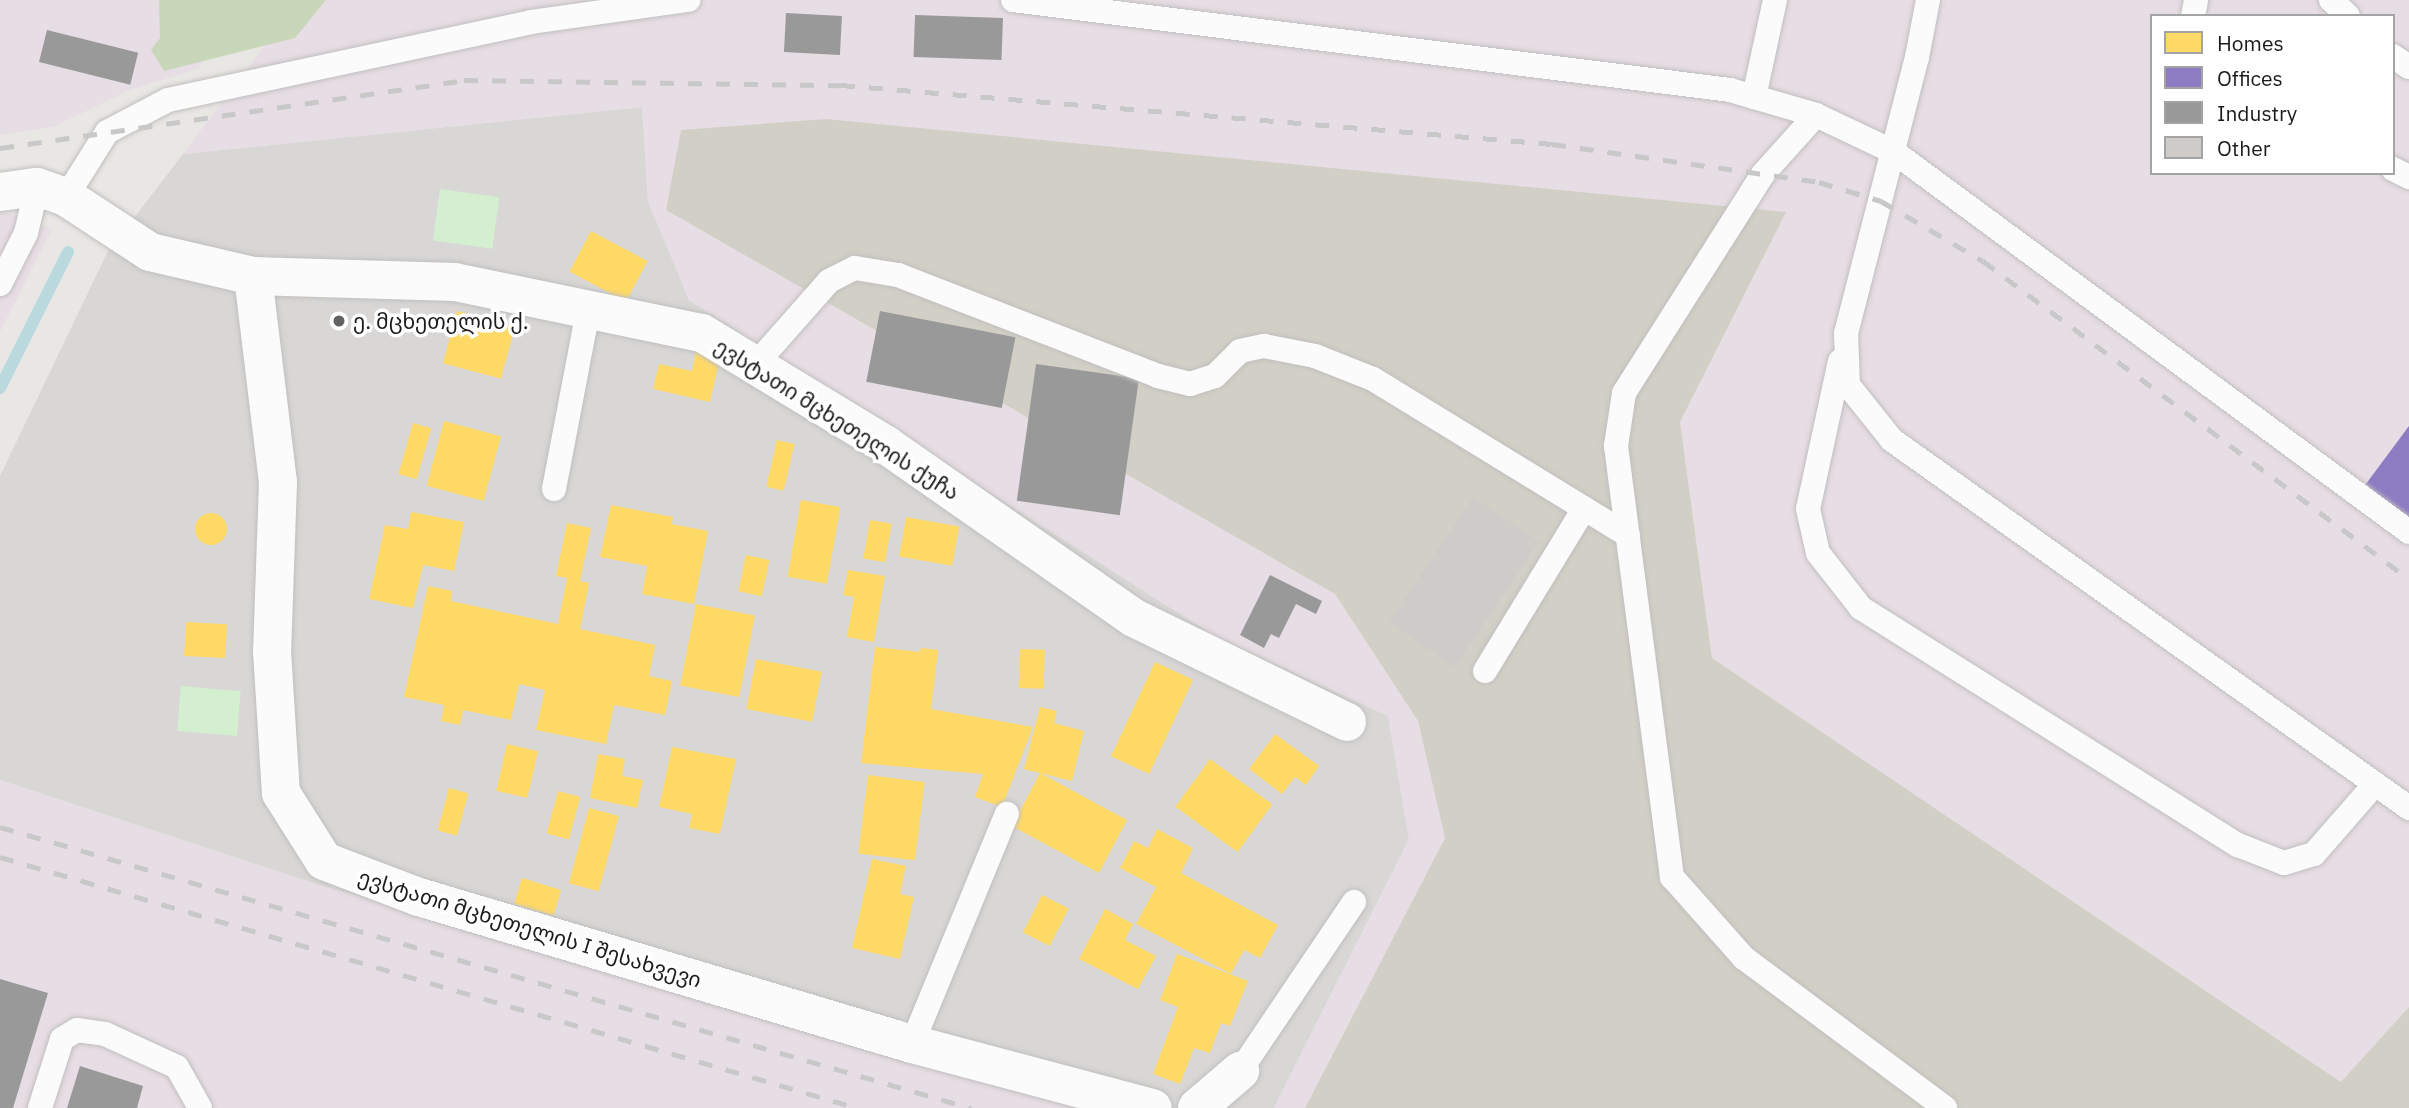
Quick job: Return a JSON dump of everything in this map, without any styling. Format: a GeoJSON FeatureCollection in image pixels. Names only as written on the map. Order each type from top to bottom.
{"type":"FeatureCollection","features":[{"type":"Feature","properties":{"kind":"street"},"geometry":{"type":"LineString","coordinates":[[0,192],[52,192]]}},
{"type":"Feature","properties":{"kind":"street","name":"ევსტათი მცხეთელის ქუჩა"},"geometry":{"type":"LineString","coordinates":[[52,192],[150,252],[253,276],[455,282],[702,333],[886,445],[1134,618],[1347,722]]}},
{"type":"Feature","properties":{"kind":"street","name":"ევსტათი მცხეთელის I შესახვევი"},"geometry":{"type":"LineString","coordinates":[[253,276],[278,482],[272,651],[281,793],[324,861],[419,897],[912,1044],[1153,1108]]}},
{"type":"Feature","properties":{"kind":"street"},"geometry":{"type":"LineString","coordinates":[[1196,1108],[1240,1071]]}},
{"type":"Feature","properties":{"kind":"lane"},"geometry":{"type":"LineString","coordinates":[[0,284],[26,233],[52,192],[107,132],[168,100],[531,22],[688,0]]}},
{"type":"Feature","properties":{"kind":"lane"},"geometry":{"type":"LineString","coordinates":[[1013,0],[1730,90],[1816,115],[1894,152],[2409,532]]}},
{"type":"Feature","properties":{"kind":"lane"},"geometry":{"type":"LineString","coordinates":[[1754,97],[1774,0]]}},
{"type":"Feature","properties":{"kind":"lane"},"geometry":{"type":"LineString","coordinates":[[1928,0],[1894,152],[1846,333],[1808,509],[1818,553],[1861,608],[2238,845],[2284,863],[2314,854],[2375,784]]}},
{"type":"Feature","properties":{"kind":"lane"},"geometry":{"type":"LineString","coordinates":[[2331,0],[2346,14]]}},
{"type":"Feature","properties":{"kind":"lane"},"geometry":{"type":"LineString","coordinates":[[1816,115],[1763,174],[1624,393],[1616,446],[1672,877],[1744,958],[1945,1108]]}},
{"type":"Feature","properties":{"kind":"lane"},"geometry":{"type":"LineString","coordinates":[[755,365],[829,281],[855,268],[898,275],[1158,376],[1190,384],[1215,376],[1240,351],[1264,346],[1315,356],[1373,379],[1628,536]]}},
{"type":"Feature","properties":{"kind":"lane"},"geometry":{"type":"LineString","coordinates":[[554,489],[588,310]]}},
{"type":"Feature","properties":{"kind":"lane"},"geometry":{"type":"LineString","coordinates":[[1846,333],[1848,385],[1892,440],[2409,808]]}},
{"type":"Feature","properties":{"kind":"lane"},"geometry":{"type":"LineString","coordinates":[[1485,671],[1584,509]]}},
{"type":"Feature","properties":{"kind":"lane"},"geometry":{"type":"LineString","coordinates":[[912,1044],[1007,814]]}},
{"type":"Feature","properties":{"kind":"lane"},"geometry":{"type":"LineString","coordinates":[[1240,1071],[1354,902]]}},
{"type":"Feature","properties":{"kind":"lane"},"geometry":{"type":"LineString","coordinates":[[40,1108],[62,1039],[77,1030],[105,1034],[177,1067],[200,1108]]}},
{"type":"Feature","properties":{"kind":"shaded area"},"geometry":{"type":"Polygon","coordinates":[[[0,0],[241,0],[198,69],[130,90],[53,127],[0,135],[0,0]]]}},
{"type":"Feature","properties":{"kind":"shaded area"},"geometry":{"type":"Polygon","coordinates":[[[304,0],[2409,0],[2409,1007],[2342,1082],[1712,658],[1680,422],[1785,212],[666,210],[1335,594],[1418,721],[1445,838],[1305,1108],[1274,1108],[1409,839],[1388,716],[1213,635],[689,300],[648,201],[642,107],[183,154],[274,33],[304,0]]]}},
{"type":"Feature","properties":{"kind":"shaded area"},"geometry":{"type":"Polygon","coordinates":[[[642,107],[648,201],[689,300],[1213,635],[1388,716],[1409,839],[1274,1108],[1090,1108],[319,885],[0,780],[0,476],[107,253],[183,154],[642,107]]]}},
{"type":"Feature","properties":{"kind":"shaded area"},"geometry":{"type":"Polygon","coordinates":[[[826,119],[1786,212],[1680,422],[1712,658],[2341,1082],[2409,1007],[2409,1108],[1305,1108],[1445,838],[1418,721],[1335,594],[666,210],[681,130],[826,119]]]}},
{"type":"Feature","properties":{"kind":"shaded area"},"geometry":{"type":"Polygon","coordinates":[[[0,210],[52,229],[0,332],[0,210]]]}},
{"type":"Feature","properties":{"kind":"shaded area"},"geometry":{"type":"Polygon","coordinates":[[[0,780],[319,885],[1090,1108],[0,1108],[0,780]]]}},
{"type":"Feature","properties":{"kind":"green space"},"geometry":{"type":"Polygon","coordinates":[[[159,0],[326,0],[295,38],[164,71],[151,50],[160,38],[159,0]]]}},
{"type":"Feature","properties":{"kind":"green space"},"geometry":{"type":"Polygon","coordinates":[[[440,189],[499,197],[492,249],[433,240],[440,189]]]}},
{"type":"Feature","properties":{"kind":"green space"},"geometry":{"type":"Polygon","coordinates":[[[181,686],[241,691],[237,736],[177,731],[181,686]]]}},
{"type":"Feature","properties":{"kind":"building: Homes"},"geometry":{"type":"Polygon","coordinates":[[[591,231],[648,261],[626,302],[569,272],[591,231]]]}},
{"type":"Feature","properties":{"kind":"building: Homes"},"geometry":{"type":"Polygon","coordinates":[[[457,311],[515,327],[501,379],[443,363],[457,311]]]}},
{"type":"Feature","properties":{"kind":"building: Homes"},"geometry":{"type":"Polygon","coordinates":[[[696,351],[720,357],[710,402],[653,389],[659,364],[692,371],[696,351]]]}},
{"type":"Feature","properties":{"kind":"building: Homes"},"geometry":{"type":"Polygon","coordinates":[[[444,421],[501,436],[484,501],[427,486],[444,421]]]}},
{"type":"Feature","properties":{"kind":"building: Homes"},"geometry":{"type":"Polygon","coordinates":[[[413,423],[431,428],[417,479],[398,474],[413,423]]]}},
{"type":"Feature","properties":{"kind":"building: Homes"},"geometry":{"type":"Polygon","coordinates":[[[777,440],[795,444],[784,491],[766,487],[777,440]]]}},
{"type":"Feature","properties":{"kind":"building: Homes"},"geometry":{"type":"Polygon","coordinates":[[[801,500],[840,507],[827,584],[787,577],[801,500]]]}},
{"type":"Feature","properties":{"kind":"building: Homes"},"geometry":{"type":"Polygon","coordinates":[[[611,505],[673,517],[672,524],[708,531],[694,604],[642,594],[647,566],[600,557],[611,505]]]}},
{"type":"Feature","properties":{"kind":"building: Homes"},"geometry":{"type":"Polygon","coordinates":[[[411,512],[464,522],[454,571],[423,565],[413,608],[369,599],[385,525],[408,529],[411,512]]]}},
{"type":"Feature","properties":{"kind":"building: Homes"},"geometry":{"type":"Polygon","coordinates":[[[211,513],[222,518],[227,529],[222,540],[211,545],[200,540],[195,529],[200,518],[211,513]]]}},
{"type":"Feature","properties":{"kind":"building: Homes"},"geometry":{"type":"Polygon","coordinates":[[[906,517],[959,526],[952,566],[899,556],[906,517]]]}},
{"type":"Feature","properties":{"kind":"building: Homes"},"geometry":{"type":"Polygon","coordinates":[[[870,520],[892,524],[885,562],[863,558],[870,520]]]}},
{"type":"Feature","properties":{"kind":"building: Homes"},"geometry":{"type":"Polygon","coordinates":[[[567,523],[591,528],[580,581],[589,583],[580,629],[655,645],[649,676],[672,681],[665,715],[614,705],[606,744],[536,730],[545,690],[519,684],[511,720],[463,710],[460,725],[441,721],[444,705],[404,697],[428,586],[452,591],[451,601],[558,624],[567,578],[556,576],[567,523]]]}},
{"type":"Feature","properties":{"kind":"building: Homes"},"geometry":{"type":"Polygon","coordinates":[[[746,555],[769,560],[762,596],[738,591],[746,555]]]}},
{"type":"Feature","properties":{"kind":"building: Homes"},"geometry":{"type":"Polygon","coordinates":[[[848,570],[885,576],[874,642],[847,637],[854,597],[843,595],[848,570]]]}},
{"type":"Feature","properties":{"kind":"building: Homes"},"geometry":{"type":"Polygon","coordinates":[[[696,604],[755,615],[739,697],[680,685],[696,604]]]}},
{"type":"Feature","properties":{"kind":"building: Homes"},"geometry":{"type":"Polygon","coordinates":[[[186,622],[227,624],[225,658],[184,656],[186,622]]]}},
{"type":"Feature","properties":{"kind":"building: Homes"},"geometry":{"type":"Polygon","coordinates":[[[875,647],[920,652],[921,648],[938,650],[931,709],[1033,727],[1002,807],[975,797],[983,774],[861,763],[875,647]]]}},
{"type":"Feature","properties":{"kind":"building: Homes"},"geometry":{"type":"Polygon","coordinates":[[[1020,649],[1045,650],[1044,689],[1019,688],[1020,649]]]}},
{"type":"Feature","properties":{"kind":"building: Homes"},"geometry":{"type":"Polygon","coordinates":[[[756,659],[822,672],[812,722],[746,709],[756,659]]]}},
{"type":"Feature","properties":{"kind":"building: Homes"},"geometry":{"type":"Polygon","coordinates":[[[1155,662],[1193,680],[1149,774],[1111,756],[1155,662]]]}},
{"type":"Feature","properties":{"kind":"building: Homes"},"geometry":{"type":"Polygon","coordinates":[[[1040,707],[1057,711],[1054,723],[1084,731],[1072,781],[1024,769],[1040,707]]]}},
{"type":"Feature","properties":{"kind":"building: Homes"},"geometry":{"type":"Polygon","coordinates":[[[1275,734],[1319,766],[1306,785],[1295,777],[1282,794],[1249,769],[1275,734]]]}},
{"type":"Feature","properties":{"kind":"building: Homes"},"geometry":{"type":"Polygon","coordinates":[[[507,744],[538,751],[527,798],[496,791],[507,744]]]}},
{"type":"Feature","properties":{"kind":"building: Homes"},"geometry":{"type":"Polygon","coordinates":[[[672,747],[736,759],[720,834],[689,828],[692,814],[659,807],[672,747]]]}},
{"type":"Feature","properties":{"kind":"building: Homes"},"geometry":{"type":"Polygon","coordinates":[[[598,754],[625,759],[622,776],[643,780],[637,808],[590,798],[598,754]]]}},
{"type":"Feature","properties":{"kind":"building: Homes"},"geometry":{"type":"Polygon","coordinates":[[[1210,759],[1272,804],[1238,852],[1175,807],[1210,759]]]}},
{"type":"Feature","properties":{"kind":"building: Homes"},"geometry":{"type":"Polygon","coordinates":[[[1040,773],[1127,820],[1099,873],[1012,826],[1040,773]]]}},
{"type":"Feature","properties":{"kind":"building: Homes"},"geometry":{"type":"Polygon","coordinates":[[[868,775],[925,782],[915,860],[858,853],[868,775]]]}},
{"type":"Feature","properties":{"kind":"building: Homes"},"geometry":{"type":"Polygon","coordinates":[[[449,788],[468,793],[457,836],[438,831],[449,788]]]}},
{"type":"Feature","properties":{"kind":"building: Homes"},"geometry":{"type":"Polygon","coordinates":[[[558,791],[580,797],[569,839],[547,834],[558,791]]]}},
{"type":"Feature","properties":{"kind":"building: Homes"},"geometry":{"type":"Polygon","coordinates":[[[589,808],[619,816],[599,891],[569,883],[589,808]]]}},
{"type":"Feature","properties":{"kind":"building: Homes"},"geometry":{"type":"Polygon","coordinates":[[[1157,829],[1193,848],[1181,873],[1278,925],[1260,958],[1244,950],[1231,974],[1136,924],[1156,887],[1120,868],[1134,841],[1148,848],[1157,829]]]}},
{"type":"Feature","properties":{"kind":"building: Homes"},"geometry":{"type":"Polygon","coordinates":[[[872,859],[906,866],[900,894],[914,897],[900,959],[852,948],[872,859]]]}},
{"type":"Feature","properties":{"kind":"building: Homes"},"geometry":{"type":"Polygon","coordinates":[[[522,878],[561,890],[553,916],[514,904],[522,878]]]}},
{"type":"Feature","properties":{"kind":"building: Homes"},"geometry":{"type":"Polygon","coordinates":[[[1042,895],[1069,909],[1050,946],[1023,932],[1042,895]]]}},
{"type":"Feature","properties":{"kind":"building: Homes"},"geometry":{"type":"Polygon","coordinates":[[[1105,909],[1133,924],[1125,940],[1156,956],[1138,989],[1079,959],[1105,909]]]}},
{"type":"Feature","properties":{"kind":"building: Homes"},"geometry":{"type":"Polygon","coordinates":[[[1177,954],[1248,981],[1230,1026],[1221,1023],[1210,1053],[1194,1048],[1180,1084],[1153,1074],[1178,1007],[1160,1000],[1177,954]]]}},
{"type":"Feature","properties":{"kind":"building: Offices"},"geometry":{"type":"Polygon","coordinates":[[[2409,426],[2409,529],[2360,492],[2409,426]]]}},
{"type":"Feature","properties":{"kind":"building: Industry"},"geometry":{"type":"Polygon","coordinates":[[[786,13],[842,16],[840,55],[784,52],[786,13]]]}},
{"type":"Feature","properties":{"kind":"building: Industry"},"geometry":{"type":"Polygon","coordinates":[[[915,15],[1003,18],[1001,60],[914,57],[915,15]]]}},
{"type":"Feature","properties":{"kind":"building: Industry"},"geometry":{"type":"Polygon","coordinates":[[[47,30],[138,53],[130,85],[39,62],[47,30]]]}},
{"type":"Feature","properties":{"kind":"building: Industry"},"geometry":{"type":"Polygon","coordinates":[[[880,311],[1015,337],[1002,408],[866,382],[880,311]]]}},
{"type":"Feature","properties":{"kind":"building: Industry"},"geometry":{"type":"Polygon","coordinates":[[[1036,364],[1139,378],[1120,515],[1017,501],[1036,364]]]}},
{"type":"Feature","properties":{"kind":"building: Industry"},"geometry":{"type":"Polygon","coordinates":[[[1270,575],[1322,601],[1316,614],[1296,604],[1279,638],[1271,634],[1264,648],[1240,635],[1270,575]]]}},
{"type":"Feature","properties":{"kind":"building: Industry"},"geometry":{"type":"Polygon","coordinates":[[[0,979],[48,993],[13,1108],[0,1108],[0,979]]]}},
{"type":"Feature","properties":{"kind":"building: Industry"},"geometry":{"type":"Polygon","coordinates":[[[80,1066],[143,1086],[137,1108],[67,1108],[80,1066]]]}},
{"type":"Feature","properties":{"kind":"building: Other"},"geometry":{"type":"Polygon","coordinates":[[[1473,497],[1539,542],[1455,667],[1389,622],[1473,497]]]}},
{"type":"Feature","properties":{"kind":"waterway"},"geometry":{"type":"LineString","coordinates":[[0,388],[68,252]]}},
{"type":"Feature","properties":{"kind":"railway"},"geometry":{"type":"LineString","coordinates":[[0,148],[464,80],[841,85],[1552,144],[1819,182],[1881,201],[1983,261],[2409,579]]}},
{"type":"Feature","properties":{"kind":"railway"},"geometry":{"type":"LineString","coordinates":[[0,827],[971,1108]]}},
{"type":"Feature","properties":{"kind":"railway"},"geometry":{"type":"LineString","coordinates":[[0,857],[858,1108]]}},
{"type":"Feature","properties":{"kind":"place","name":"ე. მცხეთელის ქ."},"geometry":{"type":"Point","coordinates":[339,321]}}]}
